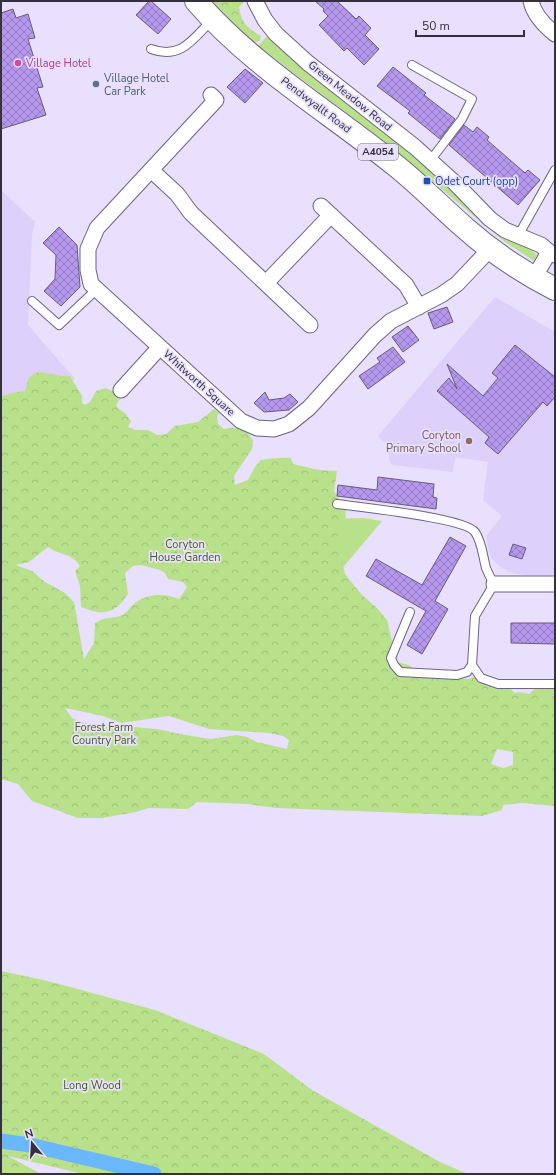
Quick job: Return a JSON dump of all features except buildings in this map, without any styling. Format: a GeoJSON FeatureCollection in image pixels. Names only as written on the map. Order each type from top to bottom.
{"type":"FeatureCollection","features":[{"type":"Feature","properties":{"kind":"main road","name":"Pendwyallt Road"},"geometry":{"type":"LineString","coordinates":[[196,1],[212,20],[243,48],[397,166],[490,249],[534,278],[555,289]]}},
{"type":"Feature","properties":{"kind":"street","name":"Green Meadow Road"},"geometry":{"type":"LineString","coordinates":[[255,1],[265,20],[276,34],[308,63],[415,147],[464,192],[490,219],[505,230],[541,245],[552,253],[534,278]]}},
{"type":"Feature","properties":{"kind":"street"},"geometry":{"type":"LineString","coordinates":[[531,1],[537,16],[546,27],[555,34]]}},
{"type":"Feature","properties":{"kind":"street","name":"Whitworth Square"},"geometry":{"type":"LineString","coordinates":[[211,95],[216,100],[97,228],[88,249],[88,270],[91,284],[241,421],[257,428],[274,429],[289,424],[309,408],[375,335],[391,321],[441,295],[457,284],[490,249]]}},
{"type":"Feature","properties":{"kind":"street"},"geometry":{"type":"LineString","coordinates":[[151,170],[177,194],[191,213],[310,325]]}},
{"type":"Feature","properties":{"kind":"street"},"geometry":{"type":"LineString","coordinates":[[266,283],[326,210],[406,285],[419,307]]}},
{"type":"Feature","properties":{"kind":"street"},"geometry":{"type":"LineString","coordinates":[[121,390],[160,347]]}},
{"type":"Feature","properties":{"kind":"street"},"geometry":{"type":"LineString","coordinates":[[494,584],[555,584]]}},
{"type":"Feature","properties":{"kind":"lane"},"geometry":{"type":"LineString","coordinates":[[151,50],[160,52],[180,50],[212,20]]}},
{"type":"Feature","properties":{"kind":"lane"},"geometry":{"type":"LineString","coordinates":[[412,65],[472,99],[462,119],[430,161]]}},
{"type":"Feature","properties":{"kind":"lane"},"geometry":{"type":"LineString","coordinates":[[518,236],[555,170]]}},
{"type":"Feature","properties":{"kind":"lane"},"geometry":{"type":"LineString","coordinates":[[32,301],[59,325],[97,289]]}},
{"type":"Feature","properties":{"kind":"lane"},"geometry":{"type":"LineString","coordinates":[[337,504],[441,519],[475,532],[486,569],[494,584],[480,605],[475,616],[472,665],[467,672],[456,675],[400,672],[394,665],[391,658],[410,612]]}},
{"type":"Feature","properties":{"kind":"lane"},"geometry":{"type":"LineString","coordinates":[[472,665],[481,678],[498,684],[555,684]]}},
{"type":"Feature","properties":{"kind":"shaded area"},"geometry":{"type":"Polygon","coordinates":[[[1,190],[35,222],[32,235],[28,325],[75,379],[1,449],[1,190]]]}},
{"type":"Feature","properties":{"kind":"shaded area","name":"Coryton Primary School"},"geometry":{"type":"Polygon","coordinates":[[[495,297],[555,332],[555,575],[524,575],[509,572],[499,566],[492,559],[486,536],[502,516],[483,500],[488,462],[455,457],[453,472],[392,465],[389,459],[388,446],[378,436],[495,297]]]}},
{"type":"Feature","properties":{"kind":"green space"},"geometry":{"type":"Polygon","coordinates":[[[209,1],[245,1],[239,7],[241,17],[249,28],[261,36],[260,41],[255,42],[247,40],[209,1]]]}},
{"type":"Feature","properties":{"kind":"green space"},"geometry":{"type":"Polygon","coordinates":[[[269,34],[419,158],[484,224],[502,236],[527,246],[537,255],[534,261],[505,242],[395,150],[258,46],[269,34]]]}},
{"type":"Feature","properties":{"kind":"green space"},"geometry":{"type":"Polygon","coordinates":[[[39,372],[70,376],[82,396],[82,403],[85,405],[90,402],[96,391],[106,388],[116,393],[120,399],[116,405],[131,421],[128,427],[136,430],[148,430],[157,435],[166,434],[175,426],[198,422],[214,409],[219,413],[217,416],[218,424],[224,429],[237,428],[244,430],[253,440],[252,449],[234,476],[235,485],[248,480],[255,467],[261,460],[291,458],[293,464],[319,470],[337,471],[334,491],[346,510],[345,521],[340,526],[337,538],[345,574],[361,594],[377,608],[387,620],[397,662],[409,665],[421,676],[470,679],[474,677],[488,685],[502,680],[515,693],[520,692],[529,694],[542,682],[555,684],[555,806],[522,803],[503,805],[502,810],[482,816],[277,808],[249,804],[197,802],[188,809],[149,808],[136,812],[102,818],[78,818],[32,801],[18,784],[1,779],[1,396],[25,391],[30,377],[39,372]],[[48,547],[29,562],[16,565],[32,571],[45,582],[65,593],[74,602],[84,659],[94,643],[95,623],[103,619],[122,615],[135,603],[145,597],[162,595],[179,599],[187,587],[183,582],[168,579],[165,573],[160,570],[141,565],[133,566],[125,573],[128,594],[118,606],[108,612],[96,612],[89,610],[81,607],[80,586],[75,571],[80,566],[73,558],[48,547]],[[65,708],[72,718],[92,726],[122,728],[135,727],[163,730],[210,739],[237,735],[247,737],[257,742],[287,749],[289,740],[283,736],[269,733],[209,729],[169,716],[121,723],[103,716],[65,708]],[[497,749],[491,764],[503,768],[513,765],[513,752],[497,749]]]}},
{"type":"Feature","properties":{"kind":"green space"},"geometry":{"type":"Polygon","coordinates":[[[364,518],[382,521],[340,571],[334,519],[364,518]]]}},
{"type":"Feature","properties":{"kind":"green space","name":"Long Wood"},"geometry":{"type":"Polygon","coordinates":[[[1,971],[48,981],[155,1010],[264,1054],[312,1090],[440,1162],[468,1174],[83,1174],[8,1156],[41,1174],[1,1174],[1,971]]]}},
{"type":"Feature","properties":{"kind":"waterway"},"geometry":{"type":"LineString","coordinates":[[1,1141],[30,1145],[154,1174]]}},
{"type":"Feature","properties":{"kind":"place","name":"Village Hotel"},"geometry":{"type":"Point","coordinates":[18,63]}},
{"type":"Feature","properties":{"kind":"place","name":"Village Hotel Car Park"},"geometry":{"type":"Point","coordinates":[96,84]}},
{"type":"Feature","properties":{"kind":"place","name":"Odet Court (opp)"},"geometry":{"type":"Point","coordinates":[427,181]}},
{"type":"Feature","properties":{"kind":"place","name":"Coryton Primary School"},"geometry":{"type":"Point","coordinates":[469,441]}},
{"type":"Feature","properties":{"kind":"park label","name":"Coryton House Garden"},"geometry":{"type":"Point","coordinates":[185,550]}},
{"type":"Feature","properties":{"kind":"park label","name":"Forest Farm Country Park"},"geometry":{"type":"Point","coordinates":[104,733]}}]}
